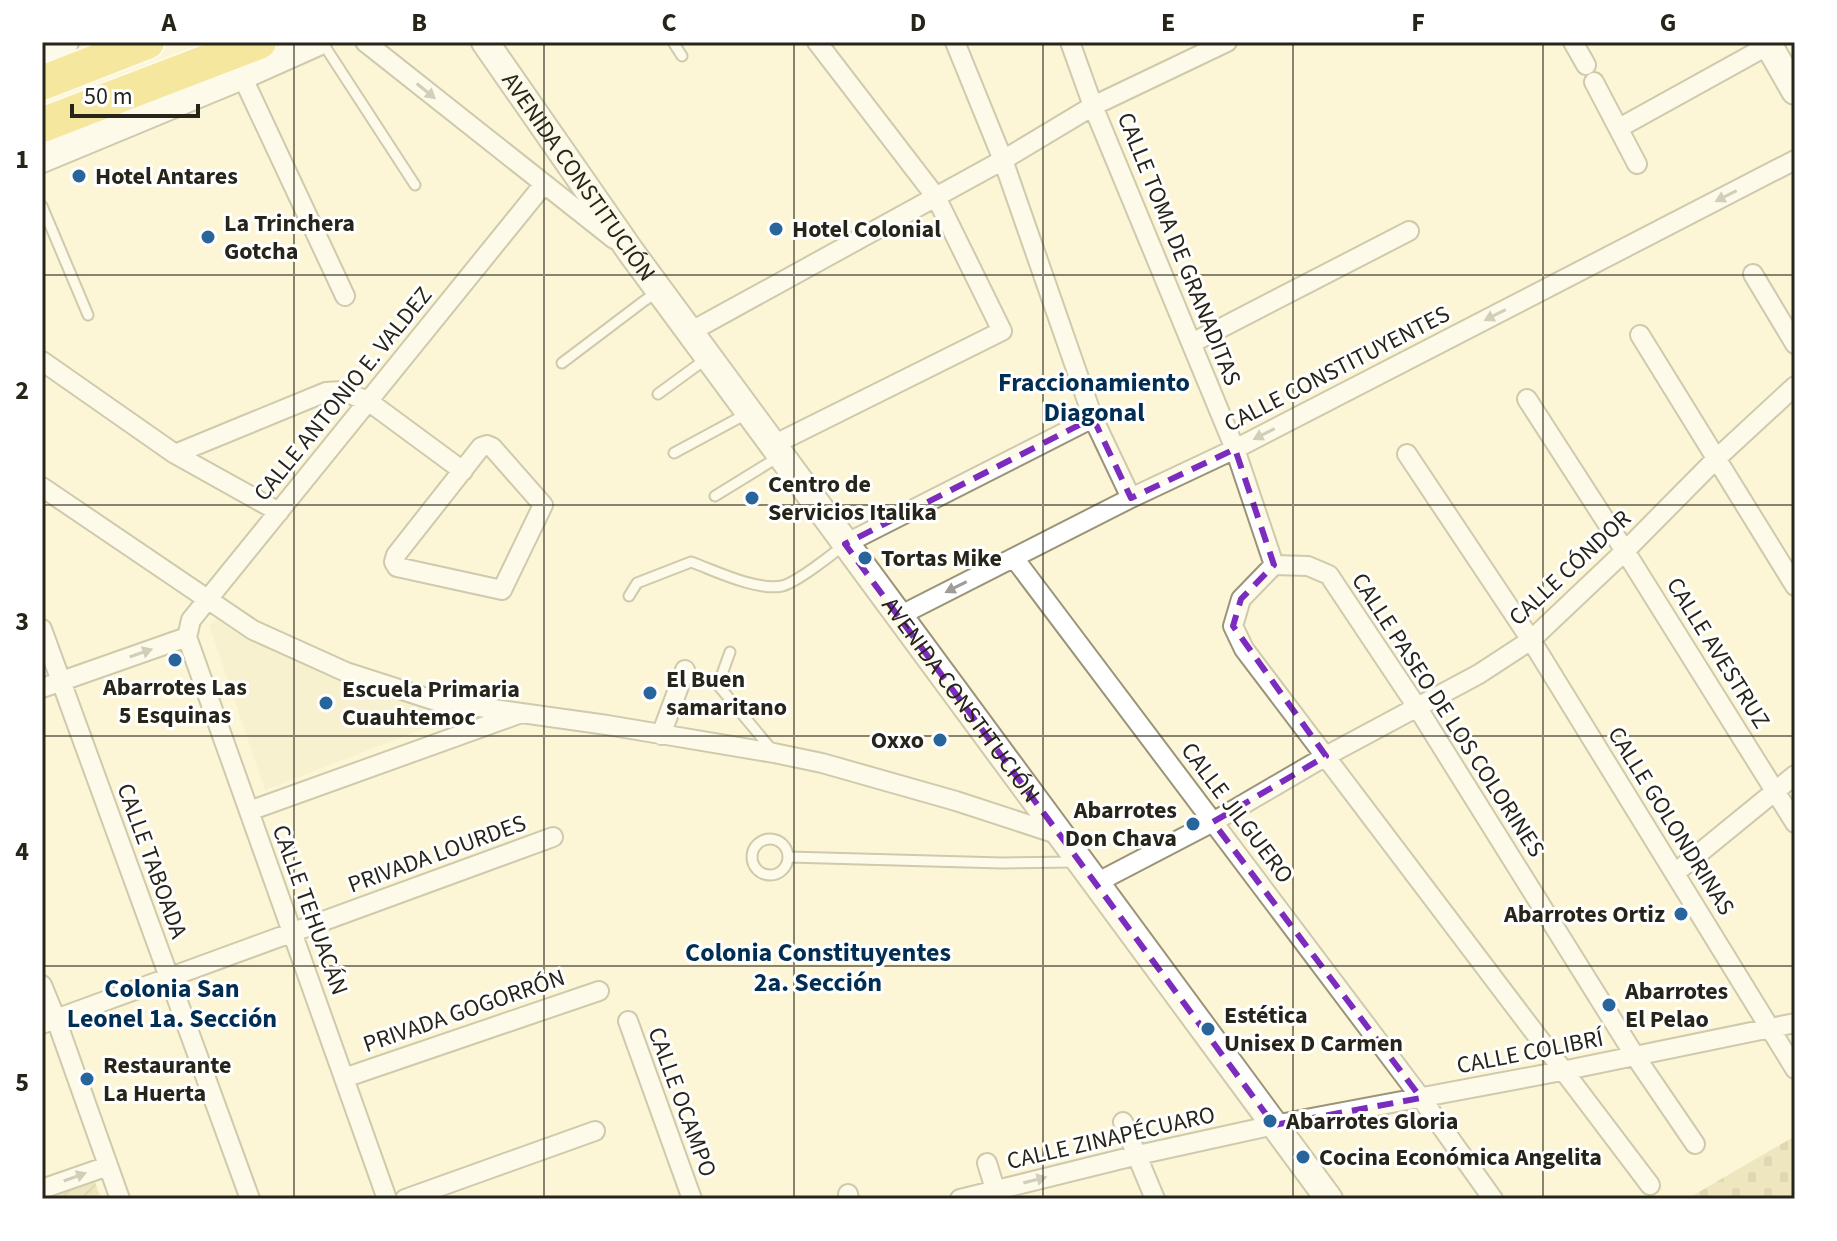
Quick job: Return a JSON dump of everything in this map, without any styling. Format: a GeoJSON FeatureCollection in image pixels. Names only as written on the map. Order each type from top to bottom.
{"type":"FeatureCollection","features":[{"type":"Feature","properties":{"kind":"highway"},"geometry":{"type":"LineString","coordinates":[[42,83],[147,42]]}},
{"type":"Feature","properties":{"kind":"highway"},"geometry":{"type":"LineString","coordinates":[[42,125],[259,42]]}},
{"type":"Feature","properties":{"kind":"main road"},"geometry":{"type":"LineString","coordinates":[[42,51],[65,42]]}},
{"type":"Feature","properties":{"kind":"main road"},"geometry":{"type":"LineString","coordinates":[[42,159],[320,42]]}},
{"type":"Feature","properties":{"kind":"main road","name":"AVENIDA CONSTITUCIÓN"},"geometry":{"type":"LineString","coordinates":[[485,42],[631,252],[1329,1199]]}},
{"type":"Feature","properties":{"kind":"main road"},"geometry":{"type":"LineString","coordinates":[[1768,44],[1795,91]]}},
{"type":"Feature","properties":{"kind":"street"},"geometry":{"type":"LineString","coordinates":[[365,42],[631,252]]}},
{"type":"Feature","properties":{"kind":"street"},"geometry":{"type":"LineString","coordinates":[[777,450],[1002,331],[936,197],[817,42]]}},
{"type":"Feature","properties":{"kind":"street"},"geometry":{"type":"LineString","coordinates":[[955,42],[1003,160],[1093,418],[1131,498]]}},
{"type":"Feature","properties":{"kind":"street","name":"CALLE TOMA DE GRANADITAS"},"geometry":{"type":"LineString","coordinates":[[1070,42],[1093,106],[1235,449],[1274,565]]}},
{"type":"Feature","properties":{"kind":"street"},"geometry":{"type":"LineString","coordinates":[[690,332],[1003,160],[1093,106],[1227,42]]}},
{"type":"Feature","properties":{"kind":"street"},"geometry":{"type":"LineString","coordinates":[[1573,42],[1637,164]]}},
{"type":"Feature","properties":{"kind":"street"},"geometry":{"type":"LineString","coordinates":[[1619,128],[1768,44]]}},
{"type":"Feature","properties":{"kind":"street"},"geometry":{"type":"LineString","coordinates":[[242,76],[345,296]]}},
{"type":"Feature","properties":{"kind":"street","name":"CALLE CONSTITUYENTES"},"geometry":{"type":"LineString","coordinates":[[899,616],[1131,498],[1235,449],[1795,160]]}},
{"type":"Feature","properties":{"kind":"street","name":"CALLE ANTONIO E. VALDEZ"},"geometry":{"type":"LineString","coordinates":[[187,637],[191,620],[544,184]]}},
{"type":"Feature","properties":{"kind":"street"},"geometry":{"type":"LineString","coordinates":[[1192,343],[1409,231]]}},
{"type":"Feature","properties":{"kind":"street"},"geometry":{"type":"LineString","coordinates":[[1753,274],[1795,344]]}},
{"type":"Feature","properties":{"kind":"street"},"geometry":{"type":"LineString","coordinates":[[1640,335],[1795,586]]}},
{"type":"Feature","properties":{"kind":"street"},"geometry":{"type":"LineString","coordinates":[[42,361],[175,454],[279,512]]}},
{"type":"Feature","properties":{"kind":"street","name":"CALLE CÓNDOR"},"geometry":{"type":"LineString","coordinates":[[1096,883],[1213,822],[1326,756],[1479,674],[1531,640],[1795,386]]}},
{"type":"Feature","properties":{"kind":"street"},"geometry":{"type":"LineString","coordinates":[[175,454],[326,392],[342,391],[368,401],[463,471]]}},
{"type":"Feature","properties":{"kind":"street","name":"CALLE AVESTRUZ"},"geometry":{"type":"LineString","coordinates":[[1527,399],[1795,823]]}},
{"type":"Feature","properties":{"kind":"street"},"geometry":{"type":"LineString","coordinates":[[845,544],[1093,418]]}},
{"type":"Feature","properties":{"kind":"street"},"geometry":{"type":"LineString","coordinates":[[481,447],[492,447],[543,505],[502,590],[397,567],[394,562],[396,555],[463,471],[481,447]]}},
{"type":"Feature","properties":{"kind":"street","name":"CALLE GOLONDRINAS"},"geometry":{"type":"LineString","coordinates":[[1407,454],[1531,640],[1795,1069]]}},
{"type":"Feature","properties":{"kind":"street"},"geometry":{"type":"LineString","coordinates":[[42,487],[253,630],[346,672],[436,701],[607,725],[822,763],[956,801],[1060,835]]}},
{"type":"Feature","properties":{"kind":"street","name":"CALLE JILGUERO"},"geometry":{"type":"LineString","coordinates":[[1014,558],[1421,1098],[1493,1199]]}},
{"type":"Feature","properties":{"kind":"street"},"geometry":{"type":"LineString","coordinates":[[1274,565],[1241,599],[1233,626],[1244,649],[1650,1185]]}},
{"type":"Feature","properties":{"kind":"street","name":"CALLE PASEO DE LOS COLORINES"},"geometry":{"type":"LineString","coordinates":[[1274,565],[1308,566],[1329,575],[1417,707],[1635,1056],[1695,1144]]}},
{"type":"Feature","properties":{"kind":"street","name":"CALLE TABOADA"},"geometry":{"type":"LineString","coordinates":[[42,629],[250,1199]]}},
{"type":"Feature","properties":{"kind":"street"},"geometry":{"type":"LineString","coordinates":[[42,688],[187,637]]}},
{"type":"Feature","properties":{"kind":"street","name":"CALLE TEHUACÁN"},"geometry":{"type":"LineString","coordinates":[[187,637],[387,1199]]}},
{"type":"Feature","properties":{"kind":"street"},"geometry":{"type":"LineString","coordinates":[[661,735],[685,670]]}},
{"type":"Feature","properties":{"kind":"street"},"geometry":{"type":"LineString","coordinates":[[249,811],[518,714]]}},
{"type":"Feature","properties":{"kind":"street"},"geometry":{"type":"LineString","coordinates":[[1675,873],[1795,775]]}},
{"type":"Feature","properties":{"kind":"street","name":"PRIVADA LOURDES"},"geometry":{"type":"LineString","coordinates":[[49,1022],[553,837]]}},
{"type":"Feature","properties":{"kind":"street"},"geometry":{"type":"LineString","coordinates":[[42,985],[49,1022],[120,1199]]}},
{"type":"Feature","properties":{"kind":"street","name":"PRIVADA GOGORRÓN"},"geometry":{"type":"LineString","coordinates":[[344,1078],[599,991]]}},
{"type":"Feature","properties":{"kind":"street","name":"CALLE OCAMPO"},"geometry":{"type":"LineString","coordinates":[[628,1021],[692,1199]]}},
{"type":"Feature","properties":{"kind":"street","name":"CALLE COLIBRÍ"},"geometry":{"type":"LineString","coordinates":[[1274,1125],[1795,1023]]}},
{"type":"Feature","properties":{"kind":"street"},"geometry":{"type":"LineString","coordinates":[[1123,1122],[1155,1199]]}},
{"type":"Feature","properties":{"kind":"street","name":"CALLE ZINAPÉCUARO"},"geometry":{"type":"LineString","coordinates":[[960,1199],[996,1195],[1138,1155],[1274,1125]]}},
{"type":"Feature","properties":{"kind":"street"},"geometry":{"type":"LineString","coordinates":[[405,1199],[595,1131]]}},
{"type":"Feature","properties":{"kind":"street"},"geometry":{"type":"LineString","coordinates":[[987,1163],[996,1195]]}},
{"type":"Feature","properties":{"kind":"street"},"geometry":{"type":"LineString","coordinates":[[42,1189],[108,1166]]}},
{"type":"Feature","properties":{"kind":"lane"},"geometry":{"type":"LineString","coordinates":[[320,42],[415,185]]}},
{"type":"Feature","properties":{"kind":"lane"},"geometry":{"type":"LineString","coordinates":[[673,42],[682,56]]}},
{"type":"Feature","properties":{"kind":"lane"},"geometry":{"type":"LineString","coordinates":[[42,206],[88,315]]}},
{"type":"Feature","properties":{"kind":"lane"},"geometry":{"type":"LineString","coordinates":[[562,363],[660,291]]}},
{"type":"Feature","properties":{"kind":"lane"},"geometry":{"type":"LineString","coordinates":[[658,394],[708,357]]}},
{"type":"Feature","properties":{"kind":"lane"},"geometry":{"type":"LineString","coordinates":[[674,453],[749,412]]}},
{"type":"Feature","properties":{"kind":"lane"},"geometry":{"type":"LineString","coordinates":[[715,496],[777,450]]}},
{"type":"Feature","properties":{"kind":"lane"},"geometry":{"type":"LineString","coordinates":[[629,596],[637,583],[691,562],[760,586],[784,586],[845,544]]}},
{"type":"Feature","properties":{"kind":"lane"},"geometry":{"type":"LineString","coordinates":[[730,652],[718,685],[774,753]]}},
{"type":"Feature","properties":{"kind":"lane"},"geometry":{"type":"LineString","coordinates":[[768,839],[784,845],[789,857],[785,869],[768,876],[756,870],[752,859],[758,843],[768,839]]}},
{"type":"Feature","properties":{"kind":"lane"},"geometry":{"type":"LineString","coordinates":[[789,857],[1080,862]]}},
{"type":"Feature","properties":{"kind":"highlighted area"},"geometry":{"type":"Polygon","coordinates":[[[1093,418],[1131,498],[1235,449],[1274,565],[1241,599],[1233,626],[1326,756],[1213,822],[1421,1098],[1274,1125],[845,544],[1093,418]]]}},
{"type":"Feature","properties":{"kind":"shaded area","name":"Escuela Primaria Cuauhtemoc"},"geometry":{"type":"Polygon","coordinates":[[[216,619],[274,652],[373,692],[459,715],[265,790],[209,625],[216,619]]]}},
{"type":"Feature","properties":{"kind":"green space"},"geometry":{"type":"Polygon","coordinates":[[[1795,1136],[1795,1199],[1687,1199],[1795,1136]]]}},
{"type":"Feature","properties":{"kind":"green space"},"geometry":{"type":"Polygon","coordinates":[[[95,1182],[101,1199],[48,1199],[95,1182]]]}},
{"type":"Feature","properties":{"kind":"place","name":"Hotel Antares"},"geometry":{"type":"Point","coordinates":[79,176]}},
{"type":"Feature","properties":{"kind":"place","name":"Hotel Colonial"},"geometry":{"type":"Point","coordinates":[776,229]}},
{"type":"Feature","properties":{"kind":"place","name":"La Trinchera Gotcha"},"geometry":{"type":"Point","coordinates":[208,237]}},
{"type":"Feature","properties":{"kind":"place","name":"Centro de Servicios Italika"},"geometry":{"type":"Point","coordinates":[752,498]}},
{"type":"Feature","properties":{"kind":"place","name":"Tortas Mike"},"geometry":{"type":"Point","coordinates":[865,558]}},
{"type":"Feature","properties":{"kind":"place","name":"Abarrotes Las 5 Esquinas"},"geometry":{"type":"Point","coordinates":[175,660]}},
{"type":"Feature","properties":{"kind":"place","name":"El Buen samaritano"},"geometry":{"type":"Point","coordinates":[650,693]}},
{"type":"Feature","properties":{"kind":"place","name":"Escuela Primaria Cuauhtemoc"},"geometry":{"type":"Point","coordinates":[326,703]}},
{"type":"Feature","properties":{"kind":"place","name":"Oxxo"},"geometry":{"type":"Point","coordinates":[940,740]}},
{"type":"Feature","properties":{"kind":"place","name":"Abarrotes Don Chava"},"geometry":{"type":"Point","coordinates":[1193,824]}},
{"type":"Feature","properties":{"kind":"place","name":"Abarrotes Ortiz"},"geometry":{"type":"Point","coordinates":[1681,914]}},
{"type":"Feature","properties":{"kind":"place","name":"Abarrotes El Pelao"},"geometry":{"type":"Point","coordinates":[1609,1005]}},
{"type":"Feature","properties":{"kind":"place","name":"Estética Unisex D Carmen"},"geometry":{"type":"Point","coordinates":[1208,1029]}},
{"type":"Feature","properties":{"kind":"place","name":"Restaurante La Huerta"},"geometry":{"type":"Point","coordinates":[87,1079]}},
{"type":"Feature","properties":{"kind":"place","name":"Abarrotes Gloria"},"geometry":{"type":"Point","coordinates":[1270,1121]}},
{"type":"Feature","properties":{"kind":"place","name":"Cocina Económica Angelita"},"geometry":{"type":"Point","coordinates":[1303,1157]}},
{"type":"Feature","properties":{"kind":"district","name":"Fraccionamiento Diagonal"},"geometry":{"type":"Point","coordinates":[1094,397]}},
{"type":"Feature","properties":{"kind":"district","name":"Colonia Constituyentes 2a. Sección"},"geometry":{"type":"Point","coordinates":[818,967]}},
{"type":"Feature","properties":{"kind":"district","name":"Colonia San Leonel 1a. Sección"},"geometry":{"type":"Point","coordinates":[172,1003]}}]}
